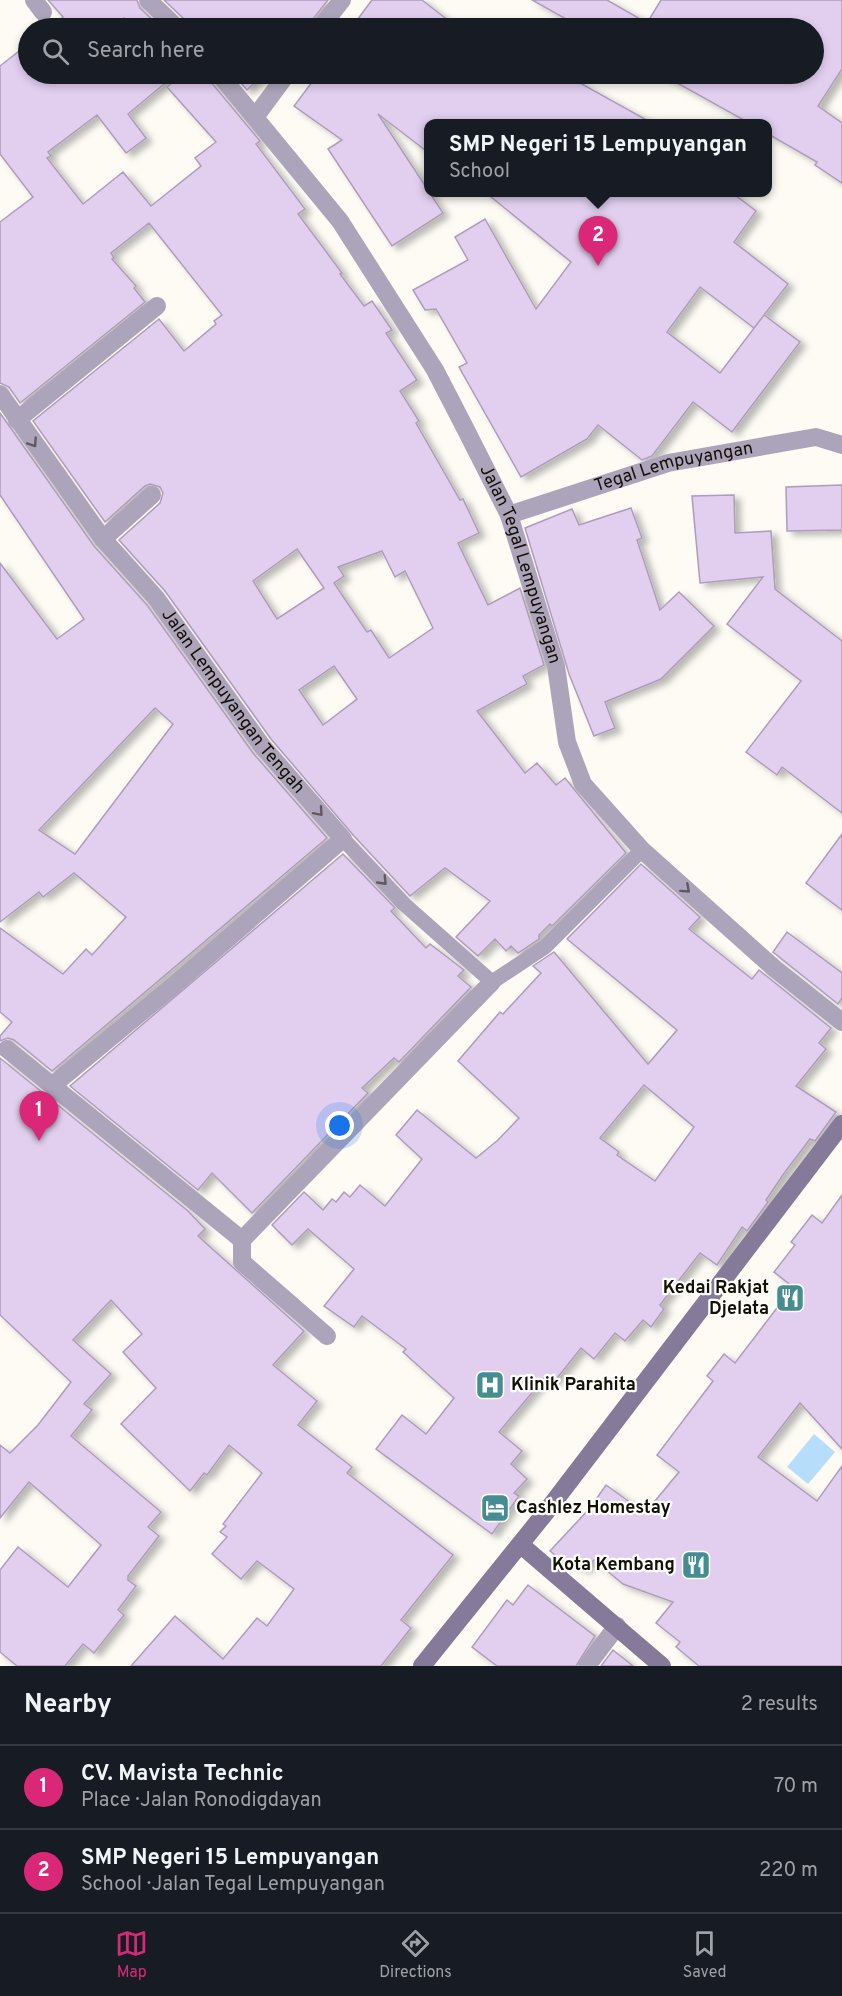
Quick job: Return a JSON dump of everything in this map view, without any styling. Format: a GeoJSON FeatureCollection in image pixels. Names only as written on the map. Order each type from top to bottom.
{"type":"FeatureCollection","features":[{"type":"Feature","properties":{"kind":"main road"},"geometry":{"type":"LineString","coordinates":[[422,1666],[521,1545],[842,1124]]}},
{"type":"Feature","properties":{"kind":"main road"},"geometry":{"type":"LineString","coordinates":[[521,1545],[663,1666]]}},
{"type":"Feature","properties":{"kind":"street"},"geometry":{"type":"LineString","coordinates":[[148,0],[167,18]]}},
{"type":"Feature","properties":{"kind":"street"},"geometry":{"type":"LineString","coordinates":[[328,18],[342,0]]}},
{"type":"Feature","properties":{"kind":"street","name":"Jalan Tegal Lempuyangan"},"geometry":{"type":"LineString","coordinates":[[228,84],[340,221],[435,370],[509,515],[556,666],[567,742],[583,784],[642,850],[774,968],[842,1022]]}},
{"type":"Feature","properties":{"kind":"street"},"geometry":{"type":"LineString","coordinates":[[256,116],[280,84]]}},
{"type":"Feature","properties":{"kind":"street"},"geometry":{"type":"LineString","coordinates":[[17,420],[157,306]]}},
{"type":"Feature","properties":{"kind":"street","name":"Jalan Lempuyangan Tengah"},"geometry":{"type":"LineString","coordinates":[[0,394],[103,539],[156,598],[262,746],[342,839]]}},
{"type":"Feature","properties":{"kind":"street","name":"Tegal Lempuyangan"},"geometry":{"type":"LineString","coordinates":[[509,515],[668,463],[816,437],[842,445]]}},
{"type":"Feature","properties":{"kind":"street"},"geometry":{"type":"LineString","coordinates":[[103,539],[152,495]]}},
{"type":"Feature","properties":{"kind":"street"},"geometry":{"type":"LineString","coordinates":[[54,1085],[173,986],[342,839]]}},
{"type":"Feature","properties":{"kind":"street"},"geometry":{"type":"LineString","coordinates":[[327,1336],[242,1262],[242,1240],[492,982]]}},
{"type":"Feature","properties":{"kind":"street"},"geometry":{"type":"LineString","coordinates":[[2,1050],[54,1085],[242,1240]]}},
{"type":"Feature","properties":{"kind":"street"},"geometry":{"type":"LineString","coordinates":[[587,1666],[617,1626]]}},
{"type":"Feature","properties":{"kind":"lane","name":"Jalan Lempuyangan Tengah"},"geometry":{"type":"LineString","coordinates":[[342,839],[404,904],[492,982]]}},
{"type":"Feature","properties":{"kind":"lane"},"geometry":{"type":"LineString","coordinates":[[492,982],[545,947],[642,850]]}},
{"type":"Feature","properties":{"kind":"water"},"geometry":{"type":"Polygon","coordinates":[[[814,1434],[835,1452],[808,1484],[787,1467],[814,1434]]]}},
{"type":"Feature","properties":{"kind":"building"},"geometry":{"type":"Polygon","coordinates":[[[48,0],[137,0],[140,8],[150,18],[62,18],[48,0]]]}},
{"type":"Feature","properties":{"kind":"building"},"geometry":{"type":"Polygon","coordinates":[[[164,0],[328,0],[314,18],[183,18],[164,0]]]}},
{"type":"Feature","properties":{"kind":"building"},"geometry":{"type":"Polygon","coordinates":[[[372,0],[422,0],[445,18],[358,18],[372,0]]]}},
{"type":"Feature","properties":{"kind":"building"},"geometry":{"type":"Polygon","coordinates":[[[532,0],[607,0],[638,18],[564,18],[532,0]]]}},
{"type":"Feature","properties":{"kind":"building"},"geometry":{"type":"Polygon","coordinates":[[[661,0],[842,0],[842,69],[818,106],[842,123],[842,183],[815,165],[817,162],[772,136],[772,119],[742,119],[679,84],[824,84],[824,18],[650,18],[661,0]]]}},
{"type":"Feature","properties":{"kind":"building"},"geometry":{"type":"Polygon","coordinates":[[[18,52],[18,84],[164,84],[128,114],[146,138],[126,153],[97,115],[48,152],[51,156],[47,158],[83,204],[123,172],[151,206],[201,166],[195,158],[216,142],[167,87],[171,84],[212,84],[260,141],[256,144],[305,209],[298,214],[342,273],[340,274],[364,306],[372,301],[392,330],[386,333],[417,380],[400,391],[419,421],[416,423],[460,500],[463,499],[479,533],[458,543],[488,605],[520,588],[544,665],[523,676],[527,684],[477,711],[525,773],[537,763],[556,785],[565,778],[626,853],[552,926],[550,924],[539,935],[539,939],[518,953],[511,946],[506,951],[495,939],[478,956],[456,937],[490,901],[445,868],[410,896],[354,836],[271,739],[165,591],[119,540],[160,503],[163,493],[160,487],[150,484],[145,486],[105,522],[33,421],[159,319],[184,351],[216,324],[214,321],[222,315],[149,223],[111,253],[114,258],[112,259],[136,286],[134,288],[145,302],[20,403],[9,387],[0,383],[0,222],[33,197],[0,154],[0,66],[18,52]],[[297,549],[253,581],[277,619],[324,588],[297,549]],[[382,551],[338,567],[344,576],[334,583],[367,632],[371,630],[389,658],[433,628],[405,571],[395,577],[382,551]],[[334,666],[299,690],[323,725],[357,699],[334,666]]]}},
{"type":"Feature","properties":{"kind":"building"},"geometry":{"type":"Polygon","coordinates":[[[242,84],[253,84],[247,90],[242,84]]]}},
{"type":"Feature","properties":{"kind":"building"},"geometry":{"type":"Polygon","coordinates":[[[310,84],[582,84],[645,119],[424,119],[424,149],[378,114],[424,184],[424,197],[432,197],[443,213],[392,246],[328,149],[342,140],[294,106],[310,84]]]}},
{"type":"Feature","properties":{"kind":"building"},"geometry":{"type":"Polygon","coordinates":[[[491,197],[738,197],[756,211],[734,242],[788,284],[764,315],[800,342],[732,432],[693,402],[652,456],[642,460],[598,425],[587,439],[521,477],[459,367],[467,363],[436,309],[425,310],[413,290],[468,260],[455,237],[485,219],[536,309],[571,262],[491,197]],[[700,287],[667,332],[720,373],[762,318],[754,328],[700,287]]]}},
{"type":"Feature","properties":{"kind":"building"},"geometry":{"type":"Polygon","coordinates":[[[0,413],[94,546],[147,605],[253,753],[327,838],[52,1071],[14,1040],[8,1038],[0,1041],[0,1036],[12,1022],[0,1012],[0,928],[63,974],[86,949],[92,955],[126,917],[74,873],[43,897],[39,892],[0,922],[0,563],[57,639],[84,619],[0,495],[0,413]],[[155,708],[39,830],[75,854],[173,724],[155,708]]]}},
{"type":"Feature","properties":{"kind":"building"},"geometry":{"type":"Polygon","coordinates":[[[842,485],[842,530],[787,531],[786,487],[842,485]]]}},
{"type":"Feature","properties":{"kind":"building"},"geometry":{"type":"Polygon","coordinates":[[[734,495],[735,533],[771,531],[775,589],[842,641],[842,813],[782,767],[777,775],[746,752],[801,681],[727,624],[763,577],[700,583],[692,496],[734,495]]]}},
{"type":"Feature","properties":{"kind":"building"},"geometry":{"type":"Polygon","coordinates":[[[631,508],[642,538],[637,540],[660,610],[679,592],[714,626],[661,679],[605,702],[615,728],[594,736],[569,674],[525,528],[572,509],[579,525],[631,508]]]}},
{"type":"Feature","properties":{"kind":"building"},"geometry":{"type":"Polygon","coordinates":[[[842,834],[842,910],[806,883],[842,834]]]}},
{"type":"Feature","properties":{"kind":"building"},"geometry":{"type":"Polygon","coordinates":[[[343,854],[395,908],[391,911],[426,948],[430,944],[464,970],[458,976],[471,987],[399,1062],[394,1058],[362,1088],[368,1093],[252,1213],[212,1173],[198,1190],[70,1086],[343,854]]]}},
{"type":"Feature","properties":{"kind":"building"},"geometry":{"type":"Polygon","coordinates":[[[641,864],[700,917],[689,929],[752,979],[759,970],[831,1028],[819,1043],[826,1049],[796,1086],[836,1112],[815,1141],[810,1139],[785,1172],[766,1200],[768,1202],[747,1231],[742,1227],[717,1265],[700,1253],[660,1305],[664,1309],[651,1327],[643,1320],[625,1341],[615,1333],[594,1359],[581,1348],[554,1382],[546,1376],[499,1432],[522,1451],[511,1464],[527,1479],[514,1493],[519,1496],[492,1534],[376,1449],[402,1415],[426,1434],[454,1398],[403,1352],[406,1349],[362,1316],[354,1327],[324,1306],[354,1269],[308,1229],[292,1245],[272,1225],[304,1192],[323,1210],[332,1199],[336,1202],[344,1192],[350,1197],[360,1185],[385,1206],[422,1159],[396,1135],[417,1110],[476,1158],[498,1140],[519,1118],[458,1061],[500,1012],[503,1014],[541,973],[533,966],[554,952],[648,1064],[677,1030],[567,939],[641,864]],[[644,1085],[600,1138],[619,1152],[617,1155],[655,1181],[694,1127],[644,1085]]]}},
{"type":"Feature","properties":{"kind":"building"},"geometry":{"type":"Polygon","coordinates":[[[787,932],[842,973],[842,998],[838,1004],[773,952],[787,932]]]}},
{"type":"Feature","properties":{"kind":"building"},"geometry":{"type":"Polygon","coordinates":[[[0,1058],[188,1211],[205,1229],[198,1236],[304,1331],[273,1365],[317,1401],[298,1425],[352,1467],[347,1473],[453,1555],[401,1620],[411,1628],[381,1666],[131,1666],[175,1616],[223,1659],[257,1618],[267,1626],[294,1589],[257,1561],[241,1579],[212,1554],[227,1537],[220,1532],[226,1526],[223,1524],[262,1473],[229,1445],[207,1475],[204,1473],[190,1491],[121,1424],[156,1388],[123,1352],[142,1334],[111,1300],[73,1340],[111,1374],[84,1404],[92,1410],[71,1436],[161,1512],[148,1527],[159,1536],[128,1576],[128,1580],[136,1586],[118,1610],[124,1615],[94,1653],[83,1644],[65,1666],[17,1666],[0,1652],[0,1570],[18,1547],[68,1587],[101,1545],[29,1482],[0,1518],[0,1445],[10,1453],[38,1425],[71,1382],[0,1315],[0,1058]]]}},
{"type":"Feature","properties":{"kind":"building"},"geometry":{"type":"Polygon","coordinates":[[[842,1195],[842,1449],[800,1403],[758,1457],[817,1501],[842,1466],[842,1666],[699,1666],[676,1647],[680,1642],[656,1623],[673,1602],[623,1584],[594,1560],[585,1569],[560,1559],[550,1551],[590,1508],[606,1485],[645,1513],[679,1472],[657,1455],[713,1381],[707,1376],[724,1354],[735,1363],[793,1287],[774,1272],[795,1245],[791,1242],[812,1215],[822,1223],[842,1195]]]}},
{"type":"Feature","properties":{"kind":"building"},"geometry":{"type":"Polygon","coordinates":[[[528,1585],[595,1636],[576,1666],[497,1666],[472,1647],[507,1600],[513,1605],[528,1585]]]}},
{"type":"Feature","properties":{"kind":"building"},"geometry":{"type":"Polygon","coordinates":[[[613,1650],[633,1666],[601,1666],[613,1650]]]}},
{"type":"Feature","properties":{"kind":"place","name":"SMP Negeri 15 Lempuyangan"},"geometry":{"type":"Point","coordinates":[598,266]}},
{"type":"Feature","properties":{"kind":"place","name":"CV. Mavista Technic"},"geometry":{"type":"Point","coordinates":[39,1141]}},
{"type":"Feature","properties":{"kind":"place","name":"Kedai Rakjat Djelata"},"geometry":{"type":"Point","coordinates":[790,1298]}},
{"type":"Feature","properties":{"kind":"place","name":"Klinik Parahita"},"geometry":{"type":"Point","coordinates":[490,1385]}},
{"type":"Feature","properties":{"kind":"place","name":"Cashlez Homestay"},"geometry":{"type":"Point","coordinates":[495,1508]}},
{"type":"Feature","properties":{"kind":"place","name":"Kota Kembang"},"geometry":{"type":"Point","coordinates":[696,1565]}}]}
